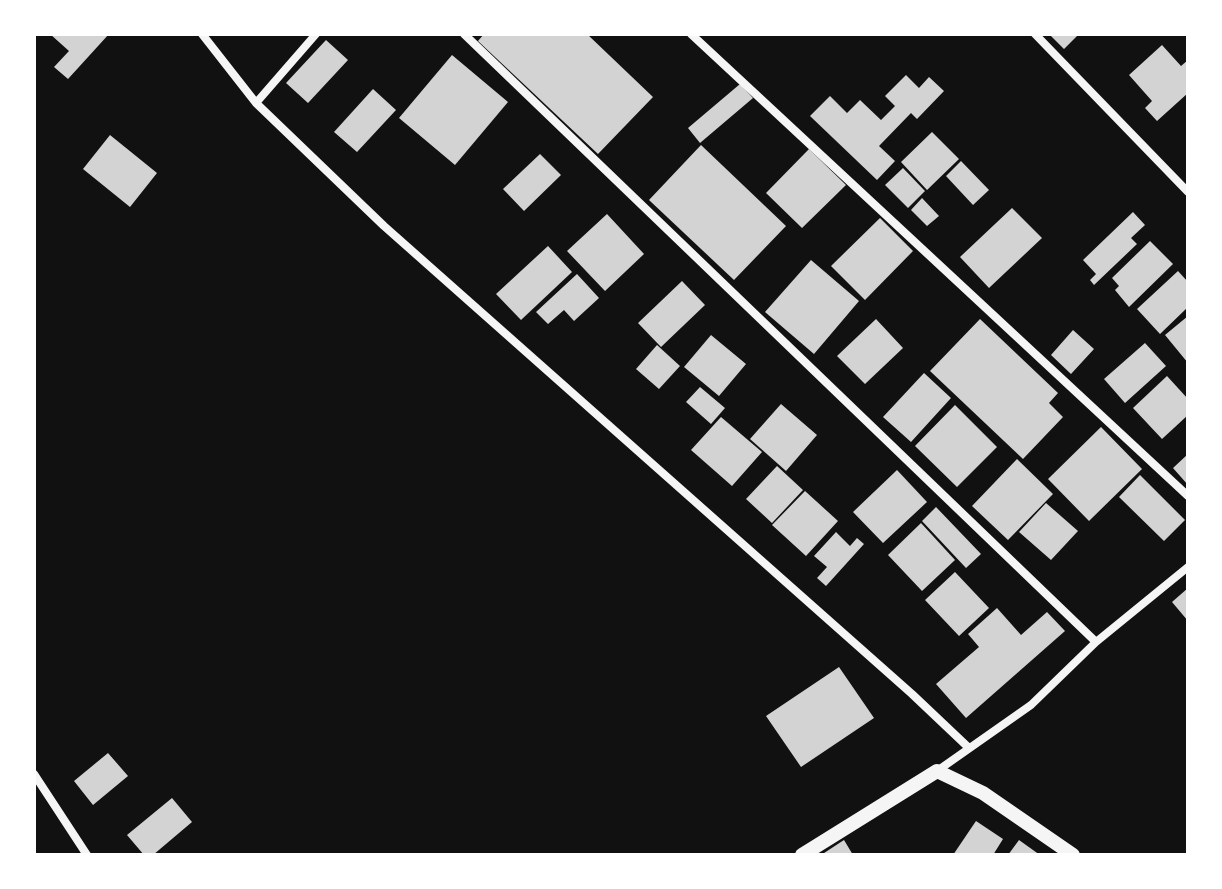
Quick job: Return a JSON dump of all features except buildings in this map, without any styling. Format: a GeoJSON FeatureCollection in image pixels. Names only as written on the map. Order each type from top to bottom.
{"type":"FeatureCollection","features":[{"type":"Feature","properties":{"kind":"street"},"geometry":{"type":"LineString","coordinates":[[202,34],[256,103],[384,226],[969,748]]}},
{"type":"Feature","properties":{"kind":"street"},"geometry":{"type":"LineString","coordinates":[[256,103],[316,34]]}},
{"type":"Feature","properties":{"kind":"street"},"geometry":{"type":"LineString","coordinates":[[464,34],[1096,642]]}},
{"type":"Feature","properties":{"kind":"street"},"geometry":{"type":"LineString","coordinates":[[691,34],[1188,496]]}},
{"type":"Feature","properties":{"kind":"street"},"geometry":{"type":"LineString","coordinates":[[1035,34],[1188,192]]}},
{"type":"Feature","properties":{"kind":"street"},"geometry":{"type":"LineString","coordinates":[[802,855],[937,771],[1031,705],[1096,642],[1188,567]]}},
{"type":"Feature","properties":{"kind":"street"},"geometry":{"type":"LineString","coordinates":[[937,771],[983,793],[1073,855]]}},
{"type":"Feature","properties":{"kind":"street"},"geometry":{"type":"LineString","coordinates":[[34,774],[87,855]]}}]}
